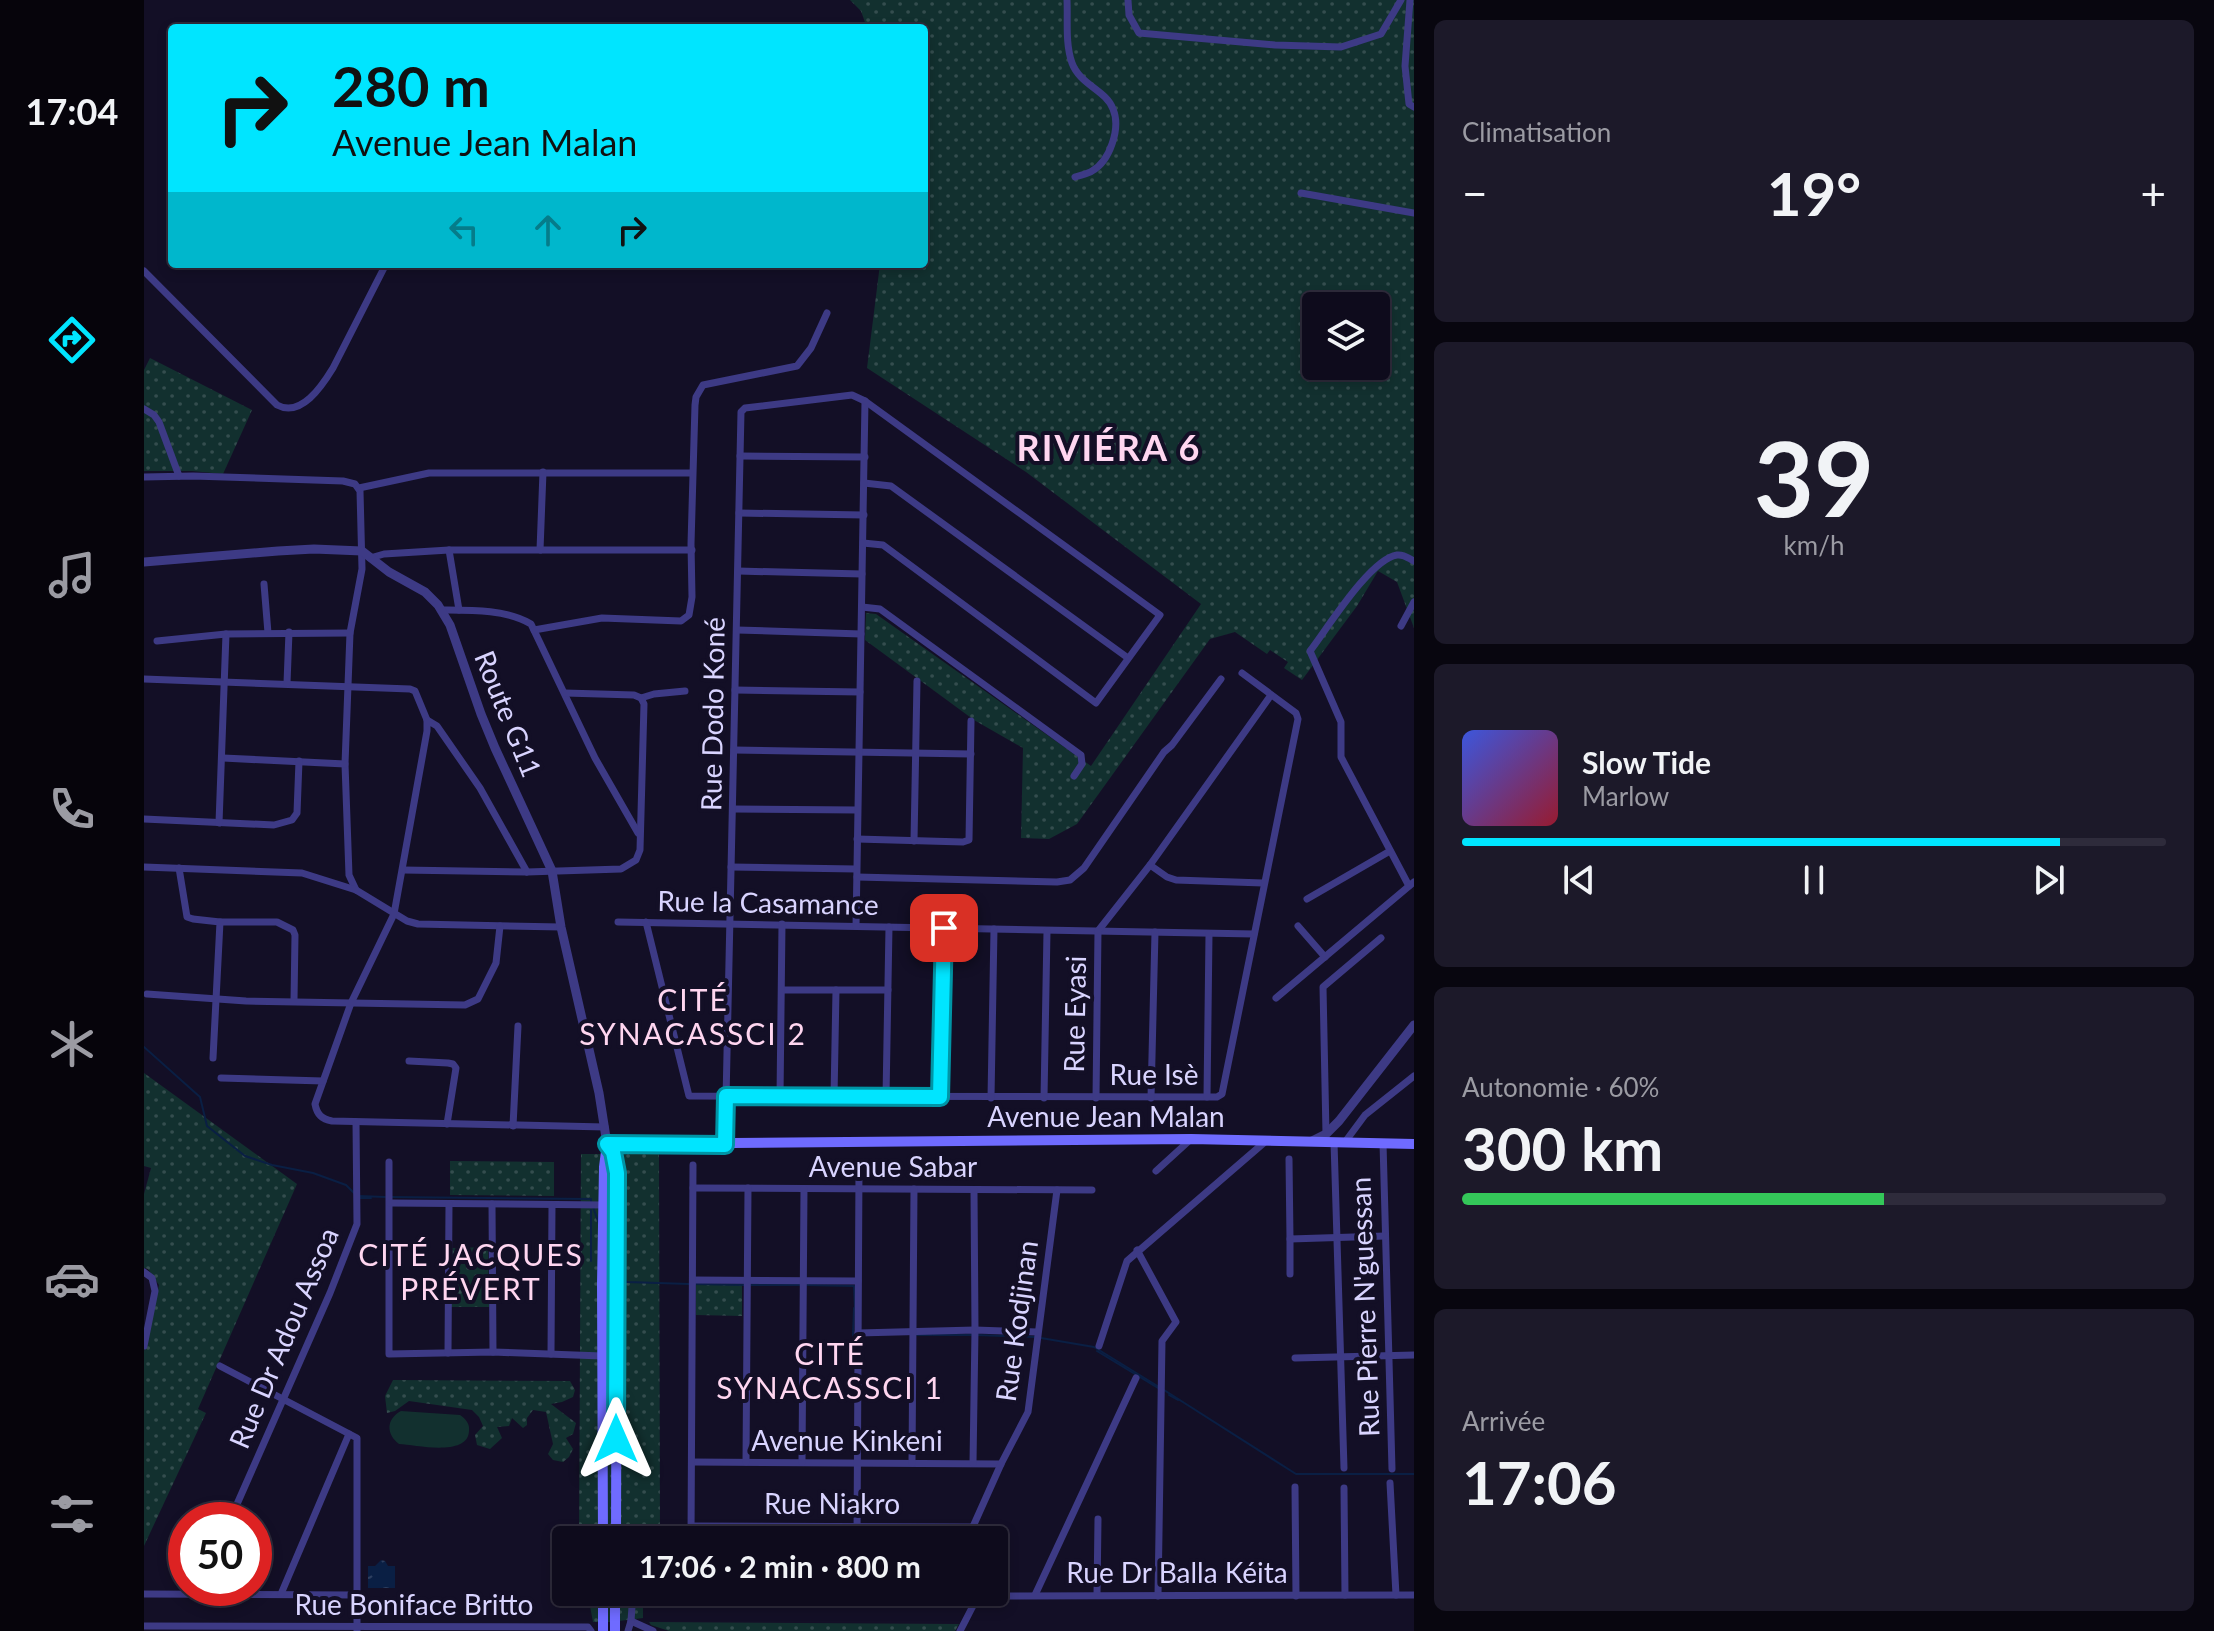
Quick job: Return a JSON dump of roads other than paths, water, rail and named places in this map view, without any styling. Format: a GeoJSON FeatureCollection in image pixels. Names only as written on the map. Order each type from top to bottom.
{"type":"FeatureCollection","features":[{"type":"Feature","properties":{"kind":"main road","name":"Avenue Jean Malan"},"geometry":{"type":"LineString","coordinates":[[607,1144],[1191,1139],[1414,1144]]}},
{"type":"Feature","properties":{"kind":"main road"},"geometry":{"type":"LineString","coordinates":[[603,1526],[602,1356],[607,1144]]}},
{"type":"Feature","properties":{"kind":"main road"},"geometry":{"type":"LineString","coordinates":[[607,1144],[613,1152],[617,1173],[616,1526]]}},
{"type":"Feature","properties":{"kind":"main road"},"geometry":{"type":"LineString","coordinates":[[603,1606],[603,1631]]}},
{"type":"Feature","properties":{"kind":"main road"},"geometry":{"type":"LineString","coordinates":[[615,1606],[615,1631]]}},
{"type":"Feature","properties":{"kind":"street"},"geometry":{"type":"LineString","coordinates":[[1067,0],[1072,65],[1080,78],[1105,98],[1113,109],[1115,124],[1109,153],[1092,172],[1075,177]]}},
{"type":"Feature","properties":{"kind":"street"},"geometry":{"type":"LineString","coordinates":[[1128,0],[1129,15],[1139,33],[1260,44],[1341,47],[1381,34],[1401,0]]}},
{"type":"Feature","properties":{"kind":"street"},"geometry":{"type":"LineString","coordinates":[[1410,0],[1405,66],[1409,104],[1414,107]]}},
{"type":"Feature","properties":{"kind":"street"},"geometry":{"type":"LineString","coordinates":[[1301,193],[1414,213]]}},
{"type":"Feature","properties":{"kind":"street"},"geometry":{"type":"LineString","coordinates":[[144,271],[277,405],[287,409],[311,397],[322,384],[384,268]]}},
{"type":"Feature","properties":{"kind":"street"},"geometry":{"type":"LineString","coordinates":[[534,630],[588,618],[681,621],[689,615],[692,597],[692,473],[696,397],[703,385],[797,366],[811,348],[827,313]]}},
{"type":"Feature","properties":{"kind":"street","name":"Rue Dodo Koné"},"geometry":{"type":"LineString","coordinates":[[725,1145],[741,412],[745,408],[852,395],[865,401]]}},
{"type":"Feature","properties":{"kind":"street"},"geometry":{"type":"LineString","coordinates":[[856,926],[865,401]]}},
{"type":"Feature","properties":{"kind":"street"},"geometry":{"type":"LineString","coordinates":[[863,543],[883,545],[1096,703],[1160,615],[865,401]]}},
{"type":"Feature","properties":{"kind":"street"},"geometry":{"type":"LineString","coordinates":[[144,409],[159,422],[179,476]]}},
{"type":"Feature","properties":{"kind":"street"},"geometry":{"type":"LineString","coordinates":[[740,456],[865,457]]}},
{"type":"Feature","properties":{"kind":"street"},"geometry":{"type":"LineString","coordinates":[[540,550],[543,472]]}},
{"type":"Feature","properties":{"kind":"street"},"geometry":{"type":"LineString","coordinates":[[359,488],[429,473],[692,473]]}},
{"type":"Feature","properties":{"kind":"street"},"geometry":{"type":"LineString","coordinates":[[144,477],[343,481],[359,488],[366,554],[350,633],[345,764],[349,875],[356,890]]}},
{"type":"Feature","properties":{"kind":"street"},"geometry":{"type":"LineString","coordinates":[[864,483],[891,486],[1128,658]]}},
{"type":"Feature","properties":{"kind":"street"},"geometry":{"type":"LineString","coordinates":[[739,513],[864,515]]}},
{"type":"Feature","properties":{"kind":"street"},"geometry":{"type":"LineString","coordinates":[[144,562],[314,549],[366,554],[449,550],[692,550]]}},
{"type":"Feature","properties":{"kind":"street"},"geometry":{"type":"LineString","coordinates":[[449,550],[459,610]]}},
{"type":"Feature","properties":{"kind":"street","name":"Route G11"},"geometry":{"type":"LineString","coordinates":[[366,554],[391,574],[425,592],[450,625],[495,748],[552,871],[607,1144]]}},
{"type":"Feature","properties":{"kind":"street"},"geometry":{"type":"LineString","coordinates":[[1276,998],[1412,884],[1390,851],[1341,757],[1341,722],[1310,651],[1365,577],[1380,563],[1396,555],[1414,561]]}},
{"type":"Feature","properties":{"kind":"street"},"geometry":{"type":"LineString","coordinates":[[738,571],[862,574]]}},
{"type":"Feature","properties":{"kind":"street"},"geometry":{"type":"LineString","coordinates":[[264,584],[268,633]]}},
{"type":"Feature","properties":{"kind":"street"},"geometry":{"type":"LineString","coordinates":[[1401,626],[1414,602]]}},
{"type":"Feature","properties":{"kind":"street"},"geometry":{"type":"LineString","coordinates":[[862,607],[880,609],[1081,755],[1082,764],[1074,776]]}},
{"type":"Feature","properties":{"kind":"street"},"geometry":{"type":"LineString","coordinates":[[441,610],[488,612],[531,624],[595,758],[639,835]]}},
{"type":"Feature","properties":{"kind":"street"},"geometry":{"type":"LineString","coordinates":[[737,630],[861,634]]}},
{"type":"Feature","properties":{"kind":"street"},"geometry":{"type":"LineString","coordinates":[[287,683],[289,632]]}},
{"type":"Feature","properties":{"kind":"street"},"geometry":{"type":"LineString","coordinates":[[157,641],[226,634],[350,633]]}},
{"type":"Feature","properties":{"kind":"street"},"geometry":{"type":"LineString","coordinates":[[219,823],[226,634]]}},
{"type":"Feature","properties":{"kind":"street","name":"Rue Isè"},"geometry":{"type":"LineString","coordinates":[[646,922],[689,1096],[1217,1097],[1222,1094],[1298,719],[1296,713],[1242,673]]}},
{"type":"Feature","properties":{"kind":"street"},"geometry":{"type":"LineString","coordinates":[[144,679],[413,689],[427,720],[394,914],[351,1003],[315,1104],[323,1119],[605,1127]]}},
{"type":"Feature","properties":{"kind":"street"},"geometry":{"type":"LineString","coordinates":[[731,867],[1057,882],[1070,880],[1084,868],[1164,752],[1221,679]]}},
{"type":"Feature","properties":{"kind":"street"},"geometry":{"type":"LineString","coordinates":[[914,841],[917,681]]}},
{"type":"Feature","properties":{"kind":"street"},"geometry":{"type":"LineString","coordinates":[[735,690],[860,692]]}},
{"type":"Feature","properties":{"kind":"street"},"geometry":{"type":"LineString","coordinates":[[641,698],[685,691]]}},
{"type":"Feature","properties":{"kind":"street"},"geometry":{"type":"LineString","coordinates":[[403,870],[527,872],[621,869],[636,860],[640,850],[644,704],[641,698],[634,695],[565,693]]}},
{"type":"Feature","properties":{"kind":"street"},"geometry":{"type":"LineString","coordinates":[[1098,931],[1150,865],[1271,695]]}},
{"type":"Feature","properties":{"kind":"street"},"geometry":{"type":"LineString","coordinates":[[427,720],[437,726],[480,788],[527,872]]}},
{"type":"Feature","properties":{"kind":"street"},"geometry":{"type":"LineString","coordinates":[[857,839],[969,840],[971,721]]}},
{"type":"Feature","properties":{"kind":"street"},"geometry":{"type":"LineString","coordinates":[[734,750],[971,754]]}},
{"type":"Feature","properties":{"kind":"street"},"geometry":{"type":"LineString","coordinates":[[223,758],[345,764]]}},
{"type":"Feature","properties":{"kind":"street"},"geometry":{"type":"LineString","coordinates":[[144,819],[274,825],[292,820],[297,813],[299,761]]}},
{"type":"Feature","properties":{"kind":"street"},"geometry":{"type":"LineString","coordinates":[[733,809],[857,810]]}},
{"type":"Feature","properties":{"kind":"street"},"geometry":{"type":"LineString","coordinates":[[1307,899],[1390,851]]}},
{"type":"Feature","properties":{"kind":"street"},"geometry":{"type":"LineString","coordinates":[[1150,865],[1176,880],[1263,883]]}},
{"type":"Feature","properties":{"kind":"street"},"geometry":{"type":"LineString","coordinates":[[144,867],[302,873],[356,890],[394,914],[418,924],[561,927]]}},
{"type":"Feature","properties":{"kind":"street"},"geometry":{"type":"LineString","coordinates":[[179,868],[187,917],[220,922],[277,922],[293,930],[294,1001]]}},
{"type":"Feature","properties":{"kind":"street"},"geometry":{"type":"LineString","coordinates":[[213,1058],[220,922]]}},
{"type":"Feature","properties":{"kind":"street","name":"Rue la Casamance"},"geometry":{"type":"LineString","coordinates":[[618,922],[1254,934]]}},
{"type":"Feature","properties":{"kind":"street"},"geometry":{"type":"LineString","coordinates":[[780,1097],[782,924]]}},
{"type":"Feature","properties":{"kind":"street"},"geometry":{"type":"LineString","coordinates":[[147,994],[465,1005],[478,999],[496,963],[500,926]]}},
{"type":"Feature","properties":{"kind":"street"},"geometry":{"type":"LineString","coordinates":[[1298,926],[1325,957]]}},
{"type":"Feature","properties":{"kind":"street"},"geometry":{"type":"LineString","coordinates":[[886,1097],[889,927]]}},
{"type":"Feature","properties":{"kind":"street"},"geometry":{"type":"LineString","coordinates":[[940,1097],[944,928]]}},
{"type":"Feature","properties":{"kind":"street"},"geometry":{"type":"LineString","coordinates":[[991,1098],[994,929]]}},
{"type":"Feature","properties":{"kind":"street"},"geometry":{"type":"LineString","coordinates":[[1044,1098],[1047,931]]}},
{"type":"Feature","properties":{"kind":"street","name":"Rue Eyasi"},"geometry":{"type":"LineString","coordinates":[[1096,1098],[1098,931]]}},
{"type":"Feature","properties":{"kind":"street"},"geometry":{"type":"LineString","coordinates":[[1151,1098],[1155,932]]}},
{"type":"Feature","properties":{"kind":"street"},"geometry":{"type":"LineString","coordinates":[[1207,1097],[1209,934]]}},
{"type":"Feature","properties":{"kind":"street"},"geometry":{"type":"LineString","coordinates":[[1326,1134],[1323,987],[1381,938]]}},
{"type":"Feature","properties":{"kind":"street"},"geometry":{"type":"LineString","coordinates":[[1334,949],[1347,966]]}},
{"type":"Feature","properties":{"kind":"street"},"geometry":{"type":"LineString","coordinates":[[782,990],[888,990]]}},
{"type":"Feature","properties":{"kind":"street"},"geometry":{"type":"LineString","coordinates":[[834,1097],[836,990]]}},
{"type":"Feature","properties":{"kind":"street"},"geometry":{"type":"LineString","coordinates":[[1312,1141],[1326,1134],[1339,1121],[1414,1025]]}},
{"type":"Feature","properties":{"kind":"street"},"geometry":{"type":"LineString","coordinates":[[513,1126],[518,1026]]}},
{"type":"Feature","properties":{"kind":"street"},"geometry":{"type":"LineString","coordinates":[[409,1061],[448,1063],[456,1068],[447,1124]]}},
{"type":"Feature","properties":{"kind":"street"},"geometry":{"type":"LineString","coordinates":[[1344,1468],[1337,1237],[1340,1142],[1365,1115],[1414,1076]]}},
{"type":"Feature","properties":{"kind":"street"},"geometry":{"type":"LineString","coordinates":[[221,1078],[323,1081]]}},
{"type":"Feature","properties":{"kind":"street","name":"Rue Dr Adou Assoa"},"geometry":{"type":"LineString","coordinates":[[238,1502],[357,1224],[356,1122]]}},
{"type":"Feature","properties":{"kind":"street"},"geometry":{"type":"LineString","coordinates":[[1156,1171],[1191,1139]]}},
{"type":"Feature","properties":{"kind":"street"},"geometry":{"type":"LineString","coordinates":[[1099,1346],[1127,1261],[1266,1141]]}},
{"type":"Feature","properties":{"kind":"street","name":"Rue Pierre N'guessan"},"geometry":{"type":"LineString","coordinates":[[1383,1143],[1392,1469]]}},
{"type":"Feature","properties":{"kind":"street"},"geometry":{"type":"LineString","coordinates":[[1289,1159],[1290,1274]]}},
{"type":"Feature","properties":{"kind":"street"},"geometry":{"type":"LineString","coordinates":[[389,1162],[389,1354],[493,1352],[602,1356]]}},
{"type":"Feature","properties":{"kind":"street"},"geometry":{"type":"LineString","coordinates":[[691,1526],[693,1165]]}},
{"type":"Feature","properties":{"kind":"street"},"geometry":{"type":"LineString","coordinates":[[857,1526],[859,1169]]}},
{"type":"Feature","properties":{"kind":"street","name":"Avenue Sabar"},"geometry":{"type":"LineString","coordinates":[[693,1188],[1092,1190]]}},
{"type":"Feature","properties":{"kind":"street"},"geometry":{"type":"LineString","coordinates":[[746,1462],[748,1188]]}},
{"type":"Feature","properties":{"kind":"street"},"geometry":{"type":"LineString","coordinates":[[802,1462],[804,1189]]}},
{"type":"Feature","properties":{"kind":"street"},"geometry":{"type":"LineString","coordinates":[[912,1463],[914,1189]]}},
{"type":"Feature","properties":{"kind":"street"},"geometry":{"type":"LineString","coordinates":[[973,1463],[974,1190]]}},
{"type":"Feature","properties":{"kind":"street","name":"Rue Kodjinan"},"geometry":{"type":"LineString","coordinates":[[972,1526],[1028,1412],[1057,1190]]}},
{"type":"Feature","properties":{"kind":"street"},"geometry":{"type":"LineString","coordinates":[[390,1203],[604,1205]]}},
{"type":"Feature","properties":{"kind":"street"},"geometry":{"type":"LineString","coordinates":[[448,1353],[449,1204]]}},
{"type":"Feature","properties":{"kind":"street"},"geometry":{"type":"LineString","coordinates":[[492,1204],[493,1352]]}},
{"type":"Feature","properties":{"kind":"street"},"geometry":{"type":"LineString","coordinates":[[551,1354],[552,1205]]}},
{"type":"Feature","properties":{"kind":"street"},"geometry":{"type":"LineString","coordinates":[[1290,1239],[1385,1236]]}},
{"type":"Feature","properties":{"kind":"street"},"geometry":{"type":"LineString","coordinates":[[1137,1250],[1176,1322],[1162,1341],[1158,1596]]}},
{"type":"Feature","properties":{"kind":"street"},"geometry":{"type":"LineString","coordinates":[[144,1272],[155,1283],[144,1346]]}},
{"type":"Feature","properties":{"kind":"street"},"geometry":{"type":"LineString","coordinates":[[693,1280],[858,1281]]}},
{"type":"Feature","properties":{"kind":"street"},"geometry":{"type":"LineString","coordinates":[[858,1333],[1037,1332]]}},
{"type":"Feature","properties":{"kind":"street"},"geometry":{"type":"LineString","coordinates":[[1295,1358],[1414,1355]]}},
{"type":"Feature","properties":{"kind":"street"},"geometry":{"type":"LineString","coordinates":[[220,1366],[357,1438],[356,1628]]}},
{"type":"Feature","properties":{"kind":"street"},"geometry":{"type":"LineString","coordinates":[[1035,1595],[1136,1378]]}},
{"type":"Feature","properties":{"kind":"street"},"geometry":{"type":"LineString","coordinates":[[281,1594],[349,1434]]}},
{"type":"Feature","properties":{"kind":"street","name":"Avenue Kinkeni"},"geometry":{"type":"LineString","coordinates":[[692,1462],[1001,1464]]}},
{"type":"Feature","properties":{"kind":"street"},"geometry":{"type":"LineString","coordinates":[[1390,1483],[1396,1595]]}},
{"type":"Feature","properties":{"kind":"street"},"geometry":{"type":"LineString","coordinates":[[1295,1487],[1296,1596]]}},
{"type":"Feature","properties":{"kind":"street"},"geometry":{"type":"LineString","coordinates":[[1344,1488],[1345,1595]]}},
{"type":"Feature","properties":{"kind":"street"},"geometry":{"type":"LineString","coordinates":[[1097,1595],[1098,1519]]}},
{"type":"Feature","properties":{"kind":"street"},"geometry":{"type":"LineString","coordinates":[[144,1594],[168,1593]]}},
{"type":"Feature","properties":{"kind":"street"},"geometry":{"type":"LineString","coordinates":[[272,1594],[356,1595]]}},
{"type":"Feature","properties":{"kind":"street","name":"Rue Dr Balla Kéita"},"geometry":{"type":"LineString","coordinates":[[960,1631],[978,1596],[1414,1595]]}},
{"type":"Feature","properties":{"kind":"street"},"geometry":{"type":"LineString","coordinates":[[628,1631],[632,1606]]}},
{"type":"Feature","properties":{"kind":"street"},"geometry":{"type":"LineString","coordinates":[[631,1621],[653,1631]]}},
{"type":"Feature","properties":{"kind":"street","name":"Rue Boniface Britto"},"geometry":{"type":"LineString","coordinates":[[144,1626],[590,1629]]}},
{"type":"Feature","properties":{"kind":"water"},"geometry":{"type":"Polygon","coordinates":[[[381,1560],[388,1566],[395,1566],[395,1588],[368,1588],[368,1566],[375,1566],[381,1560]]]}},
{"type":"Feature","properties":{"kind":"waterway"},"geometry":{"type":"LineString","coordinates":[[144,1047],[200,1097],[207,1126],[245,1156],[313,1173],[346,1185],[354,1193]]}},
{"type":"Feature","properties":{"kind":"waterway"},"geometry":{"type":"LineString","coordinates":[[359,1196],[385,1197]]}},
{"type":"Feature","properties":{"kind":"waterway"},"geometry":{"type":"LineString","coordinates":[[391,1197],[591,1201]]}},
{"type":"Feature","properties":{"kind":"waterway"},"geometry":{"type":"LineString","coordinates":[[360,1198],[371,1198]]}},
{"type":"Feature","properties":{"kind":"waterway"},"geometry":{"type":"LineString","coordinates":[[593,1207],[599,1224]]}},
{"type":"Feature","properties":{"kind":"waterway"},"geometry":{"type":"LineString","coordinates":[[591,1210],[591,1261]]}},
{"type":"Feature","properties":{"kind":"waterway"},"geometry":{"type":"LineString","coordinates":[[607,1249],[613,1266]]}},
{"type":"Feature","properties":{"kind":"waterway"},"geometry":{"type":"LineString","coordinates":[[621,1277],[627,1282],[689,1284]]}},
{"type":"Feature","properties":{"kind":"waterway"},"geometry":{"type":"LineString","coordinates":[[695,1284],[745,1285]]}},
{"type":"Feature","properties":{"kind":"waterway"},"geometry":{"type":"LineString","coordinates":[[751,1285],[801,1285]]}},
{"type":"Feature","properties":{"kind":"waterway"},"geometry":{"type":"LineString","coordinates":[[807,1285],[854,1286],[855,1309]]}},
{"type":"Feature","properties":{"kind":"waterway"},"geometry":{"type":"LineString","coordinates":[[853,1336],[854,1308]]}},
{"type":"Feature","properties":{"kind":"waterway"},"geometry":{"type":"LineString","coordinates":[[917,1335],[932,1335]]}},
{"type":"Feature","properties":{"kind":"waterway"},"geometry":{"type":"LineString","coordinates":[[933,1335],[971,1335]]}},
{"type":"Feature","properties":{"kind":"waterway"},"geometry":{"type":"LineString","coordinates":[[977,1335],[1035,1337]]}},
{"type":"Feature","properties":{"kind":"waterway"},"geometry":{"type":"LineString","coordinates":[[1041,1338],[1094,1347],[1159,1387]]}},
{"type":"Feature","properties":{"kind":"waterway"},"geometry":{"type":"LineString","coordinates":[[1097,1351],[1158,1388]]}},
{"type":"Feature","properties":{"kind":"waterway"},"geometry":{"type":"LineString","coordinates":[[1164,1390],[1296,1474],[1414,1474]]}},
{"type":"Feature","properties":{"kind":"waterway"},"geometry":{"type":"LineString","coordinates":[[1169,1395],[1178,1400]]}},
{"type":"Feature","properties":{"kind":"district","name":"RIVIÉRA 6"},"geometry":{"type":"Point","coordinates":[1109,448]}},
{"type":"Feature","properties":{"kind":"district","name":"CITÉ SYNACASSCI 2"},"geometry":{"type":"Point","coordinates":[693,1018]}},
{"type":"Feature","properties":{"kind":"district","name":"CITÉ JACQUES PRÉVERT"},"geometry":{"type":"Point","coordinates":[471,1273]}},
{"type":"Feature","properties":{"kind":"district","name":"CITÉ SYNACASSCI 1"},"geometry":{"type":"Point","coordinates":[830,1372]}}]}
